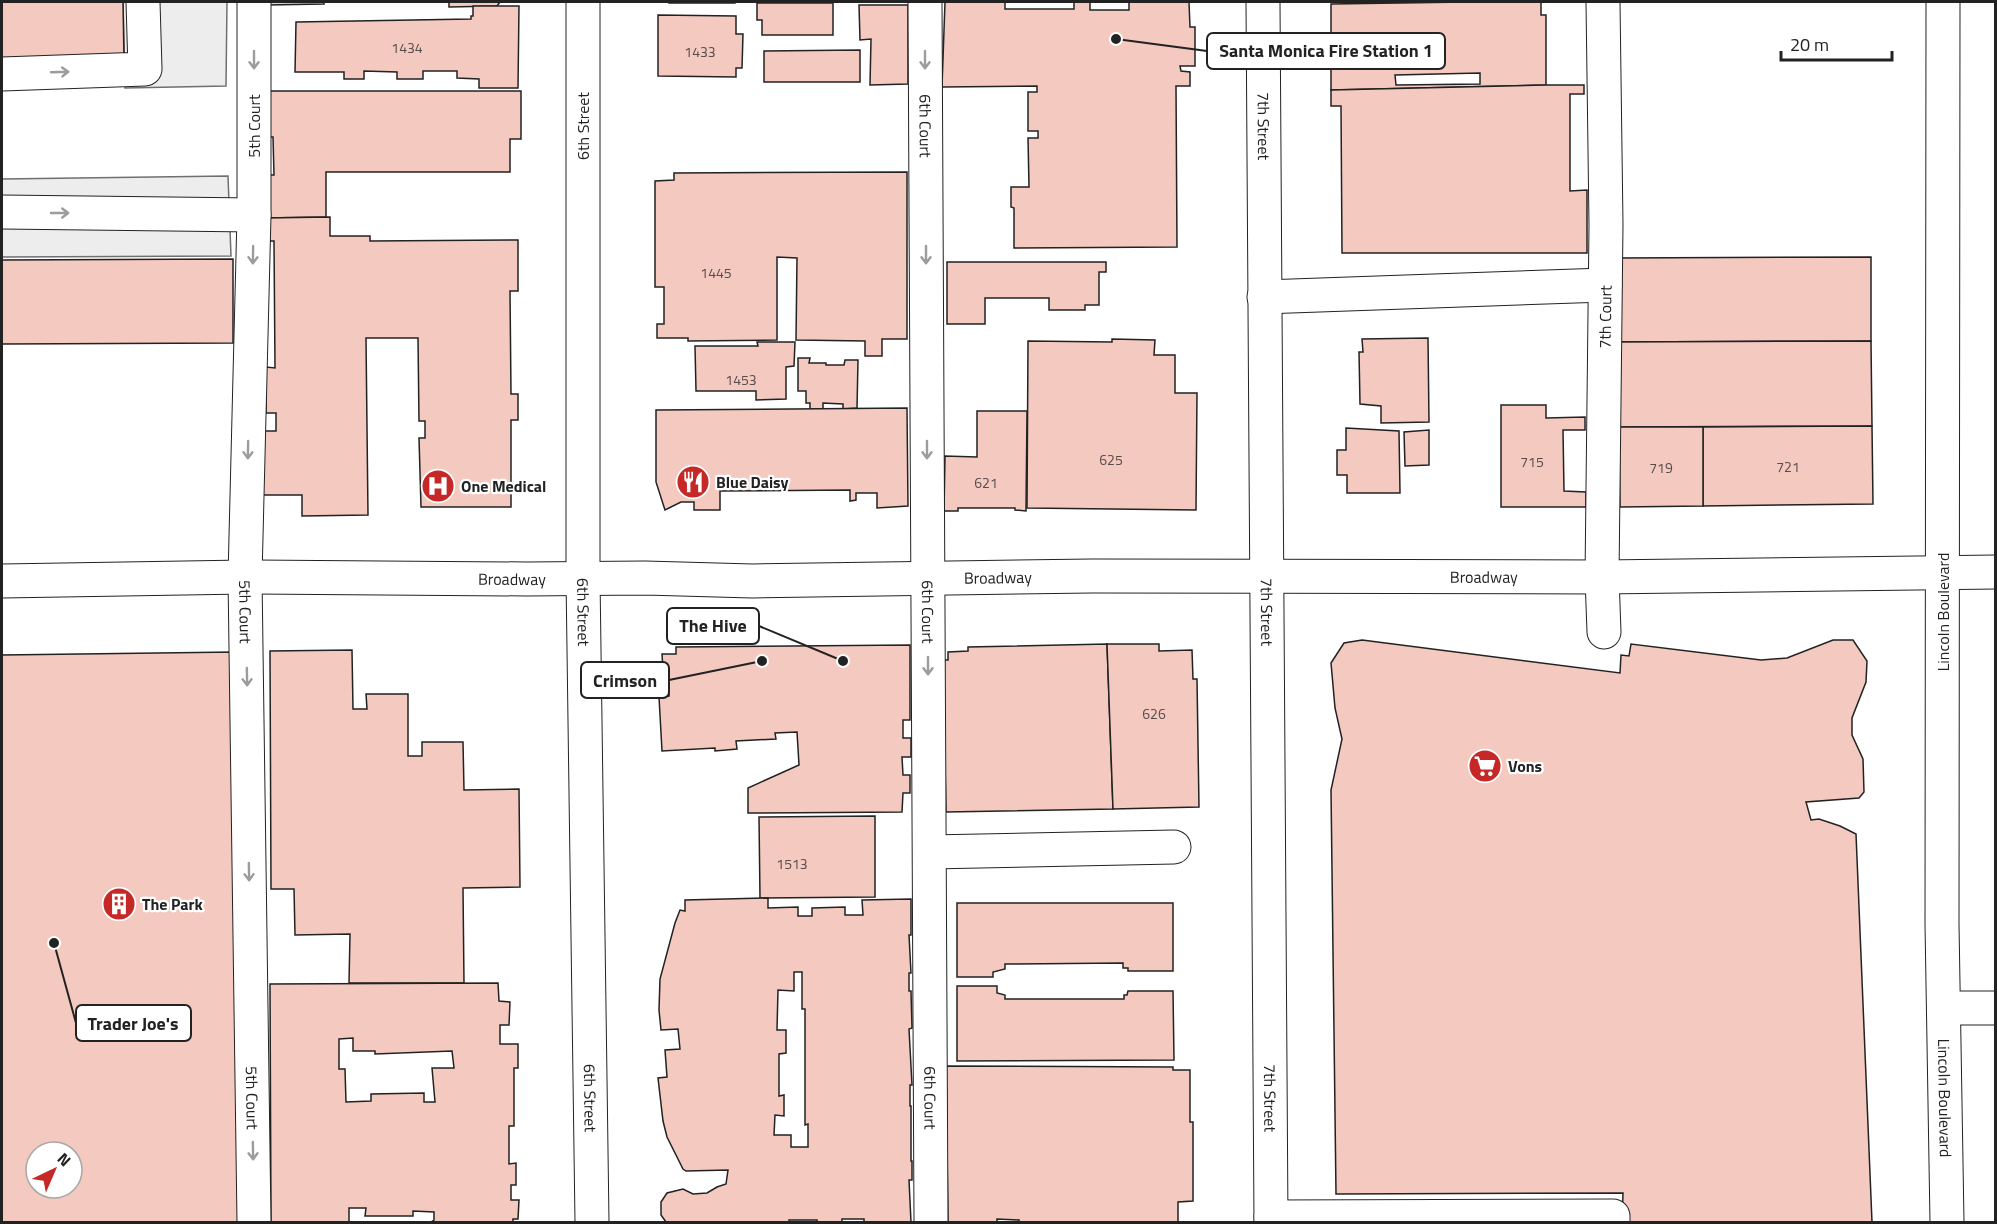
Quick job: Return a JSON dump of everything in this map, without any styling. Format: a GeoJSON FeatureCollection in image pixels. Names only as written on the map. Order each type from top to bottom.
{"type":"FeatureCollection","features":[{"type":"Feature","properties":{"kind":"street"},"geometry":{"type":"LineString","coordinates":[[2,74],[144,69],[143,2]]}},
{"type":"Feature","properties":{"kind":"street","name":"5th Court"},"geometry":{"type":"LineString","coordinates":[[254,2],[254,215],[245,577],[254,1222]]}},
{"type":"Feature","properties":{"kind":"street","name":"6th Street"},"geometry":{"type":"LineString","coordinates":[[583,2],[583,578],[592,1222]]}},
{"type":"Feature","properties":{"kind":"street","name":"6th Court"},"geometry":{"type":"LineString","coordinates":[[925,2],[931,1222]]}},
{"type":"Feature","properties":{"kind":"street","name":"7th Street"},"geometry":{"type":"LineString","coordinates":[[1263,2],[1271,1220]]}},
{"type":"Feature","properties":{"kind":"street","name":"7th Court"},"geometry":{"type":"LineString","coordinates":[[1603,2],[1605,285],[1602,577],[1604,632]]}},
{"type":"Feature","properties":{"kind":"street","name":"Lincoln Boulevard"},"geometry":{"type":"LineString","coordinates":[[1943,2],[1942,573],[1947,1222]]}},
{"type":"Feature","properties":{"kind":"street"},"geometry":{"type":"LineString","coordinates":[[2,212],[254,215]]}},
{"type":"Feature","properties":{"kind":"street"},"geometry":{"type":"LineString","coordinates":[[1264,297],[1605,285]]}},
{"type":"Feature","properties":{"kind":"street","name":"Broadway"},"geometry":{"type":"LineString","coordinates":[[2,581],[245,577],[752,581],[928,577],[1266,575],[1602,577],[1995,572]]}},
{"type":"Feature","properties":{"kind":"street"},"geometry":{"type":"LineString","coordinates":[[930,852],[1174,847]]}},
{"type":"Feature","properties":{"kind":"street"},"geometry":{"type":"LineString","coordinates":[[1944,1008],[1995,1008]]}},
{"type":"Feature","properties":{"kind":"street"},"geometry":{"type":"LineString","coordinates":[[1271,1220],[1613,1219]]}},
{"type":"Feature","properties":{"kind":"shaded area"},"geometry":{"type":"Polygon","coordinates":[[[123,2],[227,2],[226,86],[125,88],[123,2]]]}},
{"type":"Feature","properties":{"kind":"shaded area"},"geometry":{"type":"Polygon","coordinates":[[[228,176],[231,256],[2,257],[2,179],[228,176]]]}},
{"type":"Feature","properties":{"kind":"building"},"geometry":{"type":"Polygon","coordinates":[[[2,2],[123,2],[124,59],[2,70],[2,2]]]}},
{"type":"Feature","properties":{"kind":"building"},"geometry":{"type":"Polygon","coordinates":[[[267,2],[324,2],[324,4],[267,5],[267,2]]]}},
{"type":"Feature","properties":{"kind":"building"},"geometry":{"type":"Polygon","coordinates":[[[449,2],[500,2],[497,6],[449,7],[449,2]]]}},
{"type":"Feature","properties":{"kind":"building"},"geometry":{"type":"Polygon","coordinates":[[[735,2],[735,3],[669,3],[735,2]]]}},
{"type":"Feature","properties":{"kind":"building"},"geometry":{"type":"Polygon","coordinates":[[[945,2],[1005,2],[1005,9],[1074,9],[1074,2],[1090,2],[1090,10],[1129,10],[1129,2],[1189,2],[1190,27],[1195,27],[1195,66],[1180,66],[1181,71],[1190,72],[1190,86],[1176,86],[1177,247],[1014,248],[1014,208],[1011,207],[1011,187],[1029,187],[1028,138],[1038,138],[1038,131],[1028,131],[1028,92],[1037,92],[1037,86],[942,87],[945,2]]]}},
{"type":"Feature","properties":{"kind":"building"},"geometry":{"type":"Polygon","coordinates":[[[1343,2],[1439,2],[1343,3],[1343,2]]]}},
{"type":"Feature","properties":{"kind":"building"},"geometry":{"type":"Polygon","coordinates":[[[1541,2],[1541,15],[1546,15],[1546,85],[1331,90],[1331,4],[1541,2]],[[1480,73],[1395,75],[1396,85],[1480,84],[1480,73]]]}},
{"type":"Feature","properties":{"kind":"building"},"geometry":{"type":"Polygon","coordinates":[[[757,3],[833,3],[833,35],[762,35],[762,20],[757,20],[757,3]]]}},
{"type":"Feature","properties":{"kind":"building"},"geometry":{"type":"Polygon","coordinates":[[[859,5],[908,5],[908,84],[870,85],[871,39],[860,40],[859,5]]]}},
{"type":"Feature","properties":{"kind":"building"},"geometry":{"type":"Polygon","coordinates":[[[473,6],[519,6],[518,88],[479,88],[479,79],[457,78],[457,71],[423,71],[423,79],[397,79],[397,72],[364,71],[364,79],[344,79],[344,72],[295,72],[296,22],[471,19],[473,6]]]}},
{"type":"Feature","properties":{"kind":"building"},"geometry":{"type":"Polygon","coordinates":[[[658,15],[736,16],[736,34],[743,34],[742,68],[736,68],[736,77],[658,76],[658,15]]]}},
{"type":"Feature","properties":{"kind":"building"},"geometry":{"type":"Polygon","coordinates":[[[860,50],[860,82],[764,82],[764,51],[860,50]]]}},
{"type":"Feature","properties":{"kind":"building"},"geometry":{"type":"Polygon","coordinates":[[[1584,85],[1584,94],[1570,94],[1570,191],[1587,190],[1587,253],[1342,253],[1341,106],[1331,106],[1331,90],[1584,85]]]}},
{"type":"Feature","properties":{"kind":"building"},"geometry":{"type":"Polygon","coordinates":[[[266,91],[521,91],[521,139],[510,139],[510,172],[326,172],[326,217],[264,218],[264,175],[274,175],[273,137],[267,137],[266,91]]]}},
{"type":"Feature","properties":{"kind":"building"},"geometry":{"type":"Polygon","coordinates":[[[907,172],[907,339],[882,339],[882,356],[865,356],[865,341],[796,340],[797,258],[777,257],[777,340],[688,341],[688,338],[657,338],[657,324],[664,324],[664,287],[655,287],[655,181],[674,180],[674,173],[907,172]]]}},
{"type":"Feature","properties":{"kind":"building"},"geometry":{"type":"Polygon","coordinates":[[[330,217],[330,236],[370,236],[370,241],[518,240],[518,291],[510,291],[511,394],[518,394],[518,420],[511,420],[511,507],[421,507],[419,438],[425,438],[425,421],[419,421],[418,338],[366,338],[368,515],[302,516],[302,495],[263,495],[263,431],[276,431],[276,413],[266,413],[266,367],[275,368],[274,241],[264,241],[264,218],[330,217]]]}},
{"type":"Feature","properties":{"kind":"building"},"geometry":{"type":"Polygon","coordinates":[[[1871,257],[1871,341],[1618,342],[1617,258],[1871,257]]]}},
{"type":"Feature","properties":{"kind":"building"},"geometry":{"type":"Polygon","coordinates":[[[233,259],[233,343],[2,344],[2,260],[233,259]]]}},
{"type":"Feature","properties":{"kind":"building"},"geometry":{"type":"Polygon","coordinates":[[[947,262],[1106,262],[1106,272],[1099,272],[1099,305],[1085,305],[1085,310],[1049,310],[1049,298],[985,298],[985,324],[947,324],[947,262]]]}},
{"type":"Feature","properties":{"kind":"building"},"geometry":{"type":"Polygon","coordinates":[[[1428,338],[1429,422],[1381,423],[1381,406],[1360,404],[1359,352],[1363,352],[1362,339],[1428,338]]]}},
{"type":"Feature","properties":{"kind":"building"},"geometry":{"type":"Polygon","coordinates":[[[1112,339],[1155,340],[1154,355],[1175,355],[1175,393],[1197,393],[1196,510],[1027,508],[1028,341],[1112,342],[1112,339]]]}},
{"type":"Feature","properties":{"kind":"building"},"geometry":{"type":"Polygon","coordinates":[[[1871,341],[1872,426],[1619,427],[1618,342],[1871,341]]]}},
{"type":"Feature","properties":{"kind":"building"},"geometry":{"type":"Polygon","coordinates":[[[757,342],[795,342],[794,366],[786,367],[786,399],[756,400],[756,391],[696,391],[695,346],[758,346],[757,342]]]}},
{"type":"Feature","properties":{"kind":"building"},"geometry":{"type":"Polygon","coordinates":[[[798,358],[810,358],[809,363],[826,363],[826,365],[844,365],[845,360],[858,360],[857,408],[843,409],[843,404],[823,403],[823,409],[810,409],[810,403],[806,403],[806,391],[798,391],[798,358]]]}},
{"type":"Feature","properties":{"kind":"building"},"geometry":{"type":"Polygon","coordinates":[[[1501,405],[1546,405],[1546,418],[1585,417],[1585,430],[1563,430],[1564,491],[1586,492],[1586,507],[1501,507],[1501,405]]]}},
{"type":"Feature","properties":{"kind":"building"},"geometry":{"type":"Polygon","coordinates":[[[907,408],[908,506],[877,508],[877,493],[856,493],[856,500],[850,501],[850,490],[720,491],[720,510],[694,510],[694,502],[681,502],[665,510],[656,482],[656,410],[907,408]]]}},
{"type":"Feature","properties":{"kind":"building"},"geometry":{"type":"Polygon","coordinates":[[[977,411],[1027,411],[1026,511],[1015,510],[1015,508],[958,508],[958,511],[944,511],[945,456],[977,457],[977,411]]]}},
{"type":"Feature","properties":{"kind":"building"},"geometry":{"type":"Polygon","coordinates":[[[1872,426],[1873,504],[1703,506],[1703,427],[1872,426]]]}},
{"type":"Feature","properties":{"kind":"building"},"geometry":{"type":"Polygon","coordinates":[[[1619,427],[1703,427],[1703,506],[1620,507],[1619,427]]]}},
{"type":"Feature","properties":{"kind":"building"},"geometry":{"type":"Polygon","coordinates":[[[1346,428],[1399,431],[1400,493],[1347,493],[1347,475],[1337,475],[1337,450],[1346,450],[1346,428]]]}},
{"type":"Feature","properties":{"kind":"building"},"geometry":{"type":"Polygon","coordinates":[[[1429,430],[1429,465],[1405,466],[1404,432],[1429,430]]]}},
{"type":"Feature","properties":{"kind":"building"},"geometry":{"type":"Polygon","coordinates":[[[1362,640],[1620,673],[1621,655],[1629,656],[1631,644],[1761,660],[1787,658],[1833,640],[1853,640],[1867,661],[1866,682],[1852,718],[1852,735],[1863,759],[1864,792],[1859,798],[1806,802],[1811,820],[1819,819],[1856,834],[1872,1222],[1622,1222],[1623,1193],[1336,1194],[1331,790],[1342,739],[1335,708],[1331,663],[1344,643],[1362,640]]]}},
{"type":"Feature","properties":{"kind":"building"},"geometry":{"type":"Polygon","coordinates":[[[1107,644],[1113,809],[946,812],[943,660],[948,660],[948,652],[968,651],[968,647],[1107,644]]]}},
{"type":"Feature","properties":{"kind":"building"},"geometry":{"type":"Polygon","coordinates":[[[1107,644],[1159,644],[1159,651],[1192,650],[1193,679],[1197,679],[1199,807],[1113,809],[1107,644]]]}},
{"type":"Feature","properties":{"kind":"building"},"geometry":{"type":"Polygon","coordinates":[[[910,645],[910,720],[903,720],[903,738],[911,738],[911,757],[902,757],[903,775],[910,775],[910,793],[903,793],[902,812],[748,813],[748,788],[799,765],[797,732],[775,733],[776,739],[736,741],[737,749],[662,751],[659,697],[669,696],[669,687],[664,687],[662,654],[676,654],[676,647],[910,645]]]}},
{"type":"Feature","properties":{"kind":"building"},"geometry":{"type":"Polygon","coordinates":[[[352,650],[353,709],[367,709],[366,694],[408,694],[408,756],[422,756],[422,742],[463,742],[464,790],[519,789],[520,887],[463,888],[464,983],[349,983],[350,934],[295,935],[294,889],[271,889],[270,651],[352,650]]]}},
{"type":"Feature","properties":{"kind":"building","name":"The Park"},"geometry":{"type":"Polygon","coordinates":[[[235,652],[239,1222],[2,1222],[2,655],[235,652]]]}},
{"type":"Feature","properties":{"kind":"building"},"geometry":{"type":"Polygon","coordinates":[[[875,816],[875,897],[760,898],[759,817],[875,816]]]}},
{"type":"Feature","properties":{"kind":"building"},"geometry":{"type":"Polygon","coordinates":[[[768,898],[768,908],[798,907],[798,916],[812,916],[812,908],[845,907],[845,915],[863,915],[862,900],[911,899],[909,991],[911,991],[912,1028],[909,1029],[912,1085],[910,1085],[910,1106],[912,1180],[909,1180],[911,1222],[864,1222],[864,1219],[842,1219],[842,1222],[789,1220],[789,1222],[666,1222],[661,1215],[661,1202],[667,1193],[683,1189],[693,1194],[707,1193],[726,1184],[728,1170],[686,1171],[683,1169],[667,1137],[663,1121],[658,1078],[667,1077],[665,1050],[680,1049],[678,1029],[661,1030],[660,979],[675,923],[680,910],[685,911],[685,900],[768,898]],[[794,972],[794,991],[778,990],[777,1030],[786,1030],[786,1053],[779,1054],[779,1096],[784,1095],[784,1116],[775,1115],[774,1135],[791,1135],[791,1147],[808,1147],[808,1124],[805,1125],[805,1009],[802,1009],[802,972],[794,972]]]}},
{"type":"Feature","properties":{"kind":"building"},"geometry":{"type":"Polygon","coordinates":[[[957,903],[1173,903],[1173,971],[1128,971],[1128,968],[1123,968],[1123,963],[1005,964],[1005,969],[993,972],[993,977],[957,977],[957,903]]]}},
{"type":"Feature","properties":{"kind":"building"},"geometry":{"type":"Polygon","coordinates":[[[498,983],[499,1001],[510,1002],[509,1025],[500,1025],[500,1044],[518,1044],[518,1068],[514,1068],[514,1126],[509,1126],[509,1164],[516,1163],[516,1185],[511,1185],[511,1200],[519,1200],[518,1219],[513,1219],[513,1222],[431,1222],[434,1220],[434,1212],[413,1211],[413,1216],[365,1216],[366,1208],[349,1208],[349,1222],[271,1222],[270,984],[498,983]],[[353,1038],[339,1039],[339,1069],[345,1069],[346,1102],[371,1101],[371,1094],[424,1093],[424,1102],[435,1102],[432,1068],[454,1068],[452,1051],[375,1054],[375,1051],[353,1051],[353,1038]]]}},
{"type":"Feature","properties":{"kind":"building"},"geometry":{"type":"Polygon","coordinates":[[[957,986],[997,986],[997,993],[1005,995],[1005,999],[1124,999],[1128,991],[1173,991],[1174,1060],[957,1061],[957,986]]]}},
{"type":"Feature","properties":{"kind":"building"},"geometry":{"type":"Polygon","coordinates":[[[946,1066],[1173,1067],[1173,1070],[1190,1070],[1190,1122],[1193,1122],[1193,1201],[1178,1202],[1178,1222],[1019,1222],[1019,1220],[997,1219],[997,1222],[948,1222],[946,1066]]]}},
{"type":"Feature","properties":{"kind":"place","name":"Santa Monica Fire Station 1"},"geometry":{"type":"Point","coordinates":[1116,39]}},
{"type":"Feature","properties":{"kind":"place","name":"Blue Daisy"},"geometry":{"type":"Point","coordinates":[693,482]}},
{"type":"Feature","properties":{"kind":"place","name":"One Medical"},"geometry":{"type":"Point","coordinates":[438,486]}},
{"type":"Feature","properties":{"kind":"place","name":"Crimson"},"geometry":{"type":"Point","coordinates":[762,661]}},
{"type":"Feature","properties":{"kind":"place","name":"The Hive"},"geometry":{"type":"Point","coordinates":[843,661]}},
{"type":"Feature","properties":{"kind":"place","name":"Vons"},"geometry":{"type":"Point","coordinates":[1485,766]}},
{"type":"Feature","properties":{"kind":"place","name":"The Park"},"geometry":{"type":"Point","coordinates":[119,904]}},
{"type":"Feature","properties":{"kind":"place","name":"Trader Joe's"},"geometry":{"type":"Point","coordinates":[54,943]}}]}
